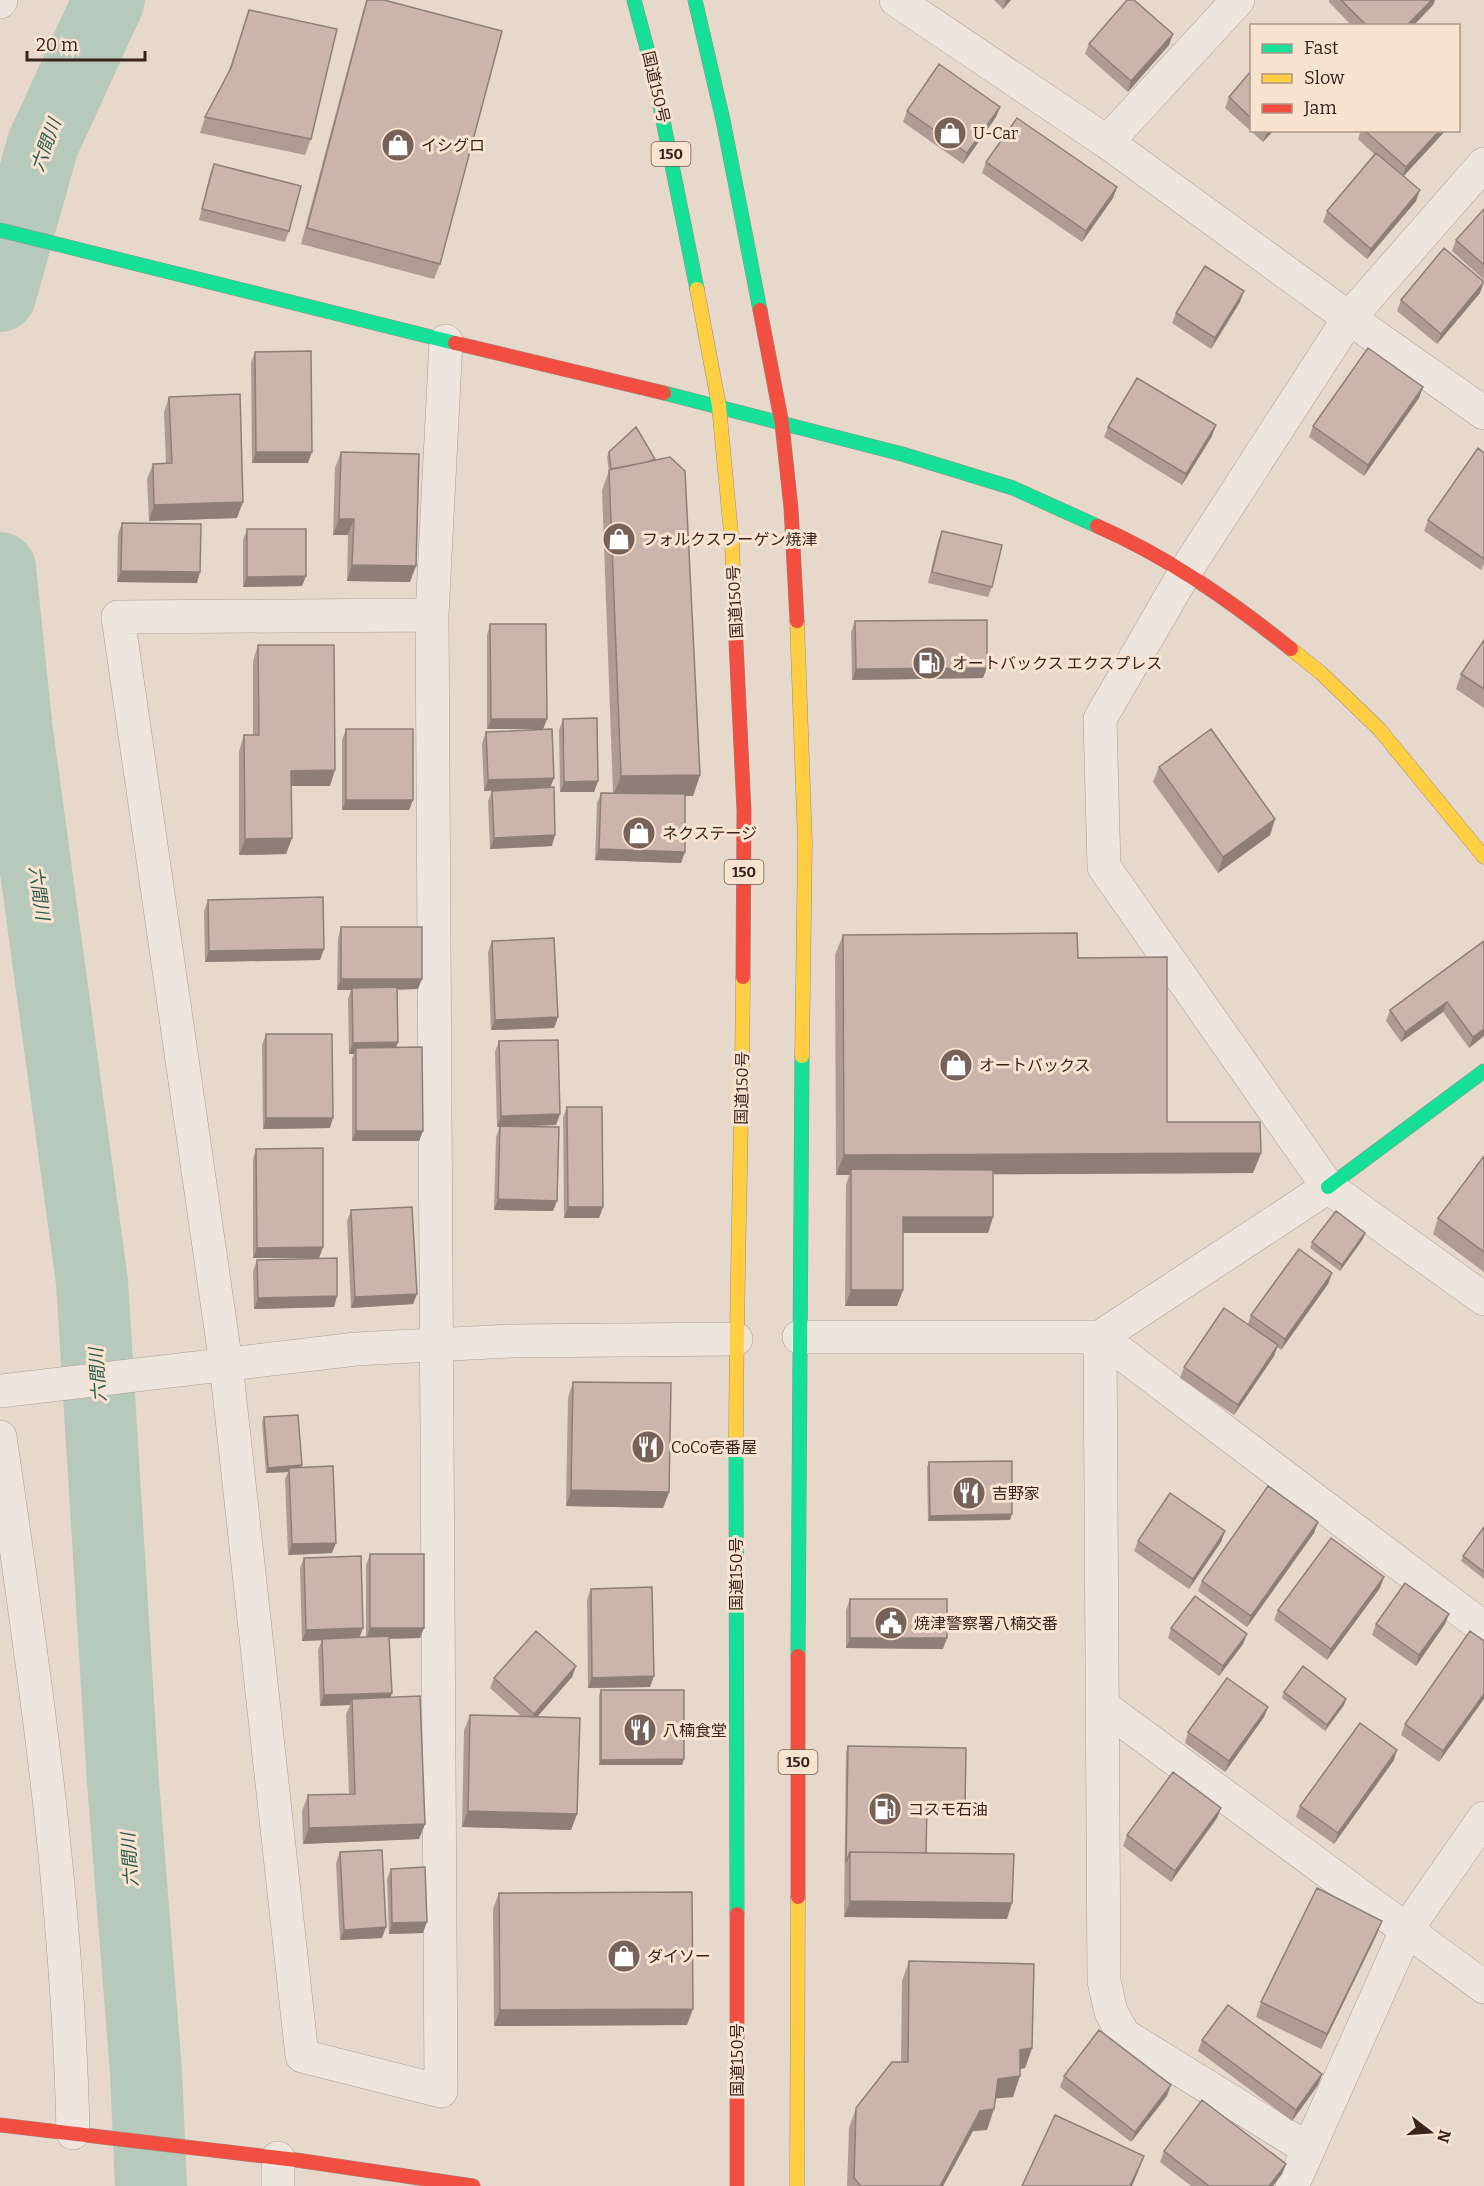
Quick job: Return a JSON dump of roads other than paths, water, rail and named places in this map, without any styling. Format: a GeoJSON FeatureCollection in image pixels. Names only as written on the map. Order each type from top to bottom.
{"type":"FeatureCollection","features":[{"type":"Feature","properties":{"kind":"main road","name":"国道150号"},"geometry":{"type":"LineString","coordinates":[[634,0],[653,70],[678,188],[719,406],[732,544],[744,811],[742,1111],[736,1339],[737,2186]]}},
{"type":"Feature","properties":{"kind":"main road","name":"150"},"geometry":{"type":"LineString","coordinates":[[695,0],[723,120],[782,424],[791,508],[797,613],[805,843],[799,1337],[797,2186]]}},
{"type":"Feature","properties":{"kind":"main road"},"geometry":{"type":"LineString","coordinates":[[0,230],[106,258],[719,406],[902,454],[1012,488],[1121,536],[1185,572],[1247,614],[1321,673],[1379,729],[1484,857]]}},
{"type":"Feature","properties":{"kind":"main road"},"geometry":{"type":"LineString","coordinates":[[1328,1186],[1484,1071]]}},
{"type":"Feature","properties":{"kind":"main road"},"geometry":{"type":"LineString","coordinates":[[0,2125],[82,2134],[274,2167],[411,2176],[473,2186]]}},
{"type":"Feature","properties":{"kind":"street"},"geometry":{"type":"LineString","coordinates":[[896,0],[1107,142],[1484,413]]}},
{"type":"Feature","properties":{"kind":"street"},"geometry":{"type":"LineString","coordinates":[[1107,142],[1238,0]]}},
{"type":"Feature","properties":{"kind":"street"},"geometry":{"type":"LineString","coordinates":[[1484,164],[1349,318],[1185,572],[1100,719],[1104,867],[1328,1186],[1484,1299]]}},
{"type":"Feature","properties":{"kind":"street"},"geometry":{"type":"LineString","coordinates":[[432,615],[118,617],[226,1364],[302,2056],[441,2091],[432,615],[446,341]]}},
{"type":"Feature","properties":{"kind":"street"},"geometry":{"type":"LineString","coordinates":[[799,1337],[1100,1337],[1328,1186]]}},
{"type":"Feature","properties":{"kind":"street"},"geometry":{"type":"LineString","coordinates":[[1100,1337],[1484,1628]]}},
{"type":"Feature","properties":{"kind":"street"},"geometry":{"type":"LineString","coordinates":[[1100,1337],[1104,1981],[1111,2012],[1124,2035],[1308,2150]]}},
{"type":"Feature","properties":{"kind":"street"},"geometry":{"type":"LineString","coordinates":[[7,1390],[356,1349],[510,1341],[736,1339]]}},
{"type":"Feature","properties":{"kind":"street"},"geometry":{"type":"LineString","coordinates":[[0,1437],[30,1638],[46,1772],[82,2134]]}},
{"type":"Feature","properties":{"kind":"street"},"geometry":{"type":"LineString","coordinates":[[1104,1707],[1484,1986]]}},
{"type":"Feature","properties":{"kind":"street"},"geometry":{"type":"LineString","coordinates":[[1292,2186],[1407,1929],[1484,1818]]}},
{"type":"Feature","properties":{"kind":"waterway","name":"六間川"},"geometry":{"type":"LineString","coordinates":[[0,296],[43,144],[109,0]]}},
{"type":"Feature","properties":{"kind":"waterway","name":"六間川"},"geometry":{"type":"LineString","coordinates":[[0,568],[16,724],[92,1282],[123,1782],[146,2072],[151,2186]]}},
{"type":"Feature","properties":{"kind":"place","name":"U-Car"},"geometry":{"type":"Point","coordinates":[950,133]}},
{"type":"Feature","properties":{"kind":"place","name":"イシグロ"},"geometry":{"type":"Point","coordinates":[398,145]}},
{"type":"Feature","properties":{"kind":"place","name":"フォルクスワーゲン焼津"},"geometry":{"type":"Point","coordinates":[619,539]}},
{"type":"Feature","properties":{"kind":"place","name":"オートバックス エクスプレス"},"geometry":{"type":"Point","coordinates":[929,663]}},
{"type":"Feature","properties":{"kind":"place","name":"ネクステージ"},"geometry":{"type":"Point","coordinates":[639,833]}},
{"type":"Feature","properties":{"kind":"place","name":"オートバックス"},"geometry":{"type":"Point","coordinates":[956,1065]}},
{"type":"Feature","properties":{"kind":"place","name":"CoCo壱番屋"},"geometry":{"type":"Point","coordinates":[648,1447]}},
{"type":"Feature","properties":{"kind":"place","name":"吉野家"},"geometry":{"type":"Point","coordinates":[969,1493]}},
{"type":"Feature","properties":{"kind":"place","name":"焼津警察署八楠交番"},"geometry":{"type":"Point","coordinates":[891,1623]}},
{"type":"Feature","properties":{"kind":"place","name":"八楠食堂"},"geometry":{"type":"Point","coordinates":[640,1730]}},
{"type":"Feature","properties":{"kind":"place","name":"コスモ石油"},"geometry":{"type":"Point","coordinates":[885,1809]}},
{"type":"Feature","properties":{"kind":"place","name":"ダイソー"},"geometry":{"type":"Point","coordinates":[624,1956]}}]}
